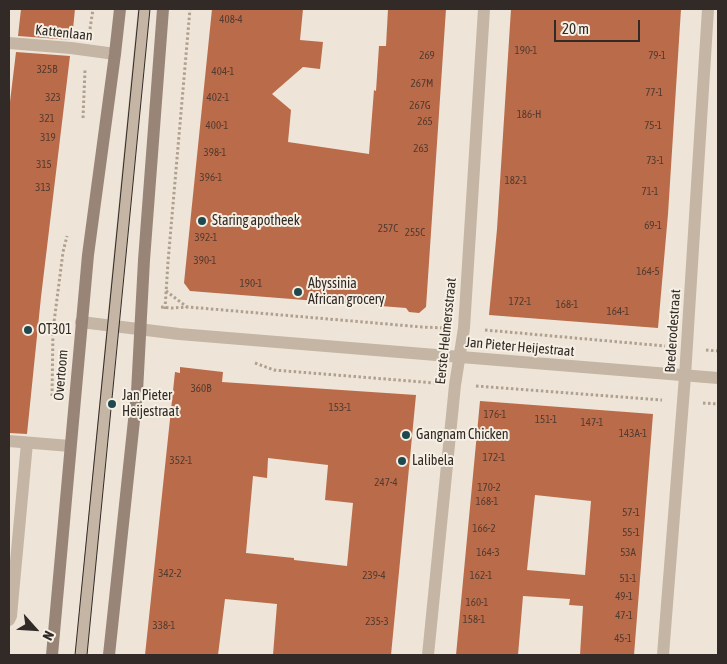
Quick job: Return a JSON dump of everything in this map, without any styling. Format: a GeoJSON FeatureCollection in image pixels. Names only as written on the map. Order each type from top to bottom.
{"type":"FeatureCollection","features":[{"type":"Feature","properties":{"kind":"main road","name":"Overtoom"},"geometry":{"type":"LineString","coordinates":[[52,655],[81,322],[90,237],[116,54],[120,9]]}},
{"type":"Feature","properties":{"kind":"main road"},"geometry":{"type":"LineString","coordinates":[[109,655],[137,392],[144,260],[163,9]]}},
{"type":"Feature","properties":{"kind":"street"},"geometry":{"type":"LineString","coordinates":[[81,655],[144,9]]}},
{"type":"Feature","properties":{"kind":"street","name":"Eerste Helmersstraat"},"geometry":{"type":"LineString","coordinates":[[428,655],[455,385],[464,328],[484,9]]}},
{"type":"Feature","properties":{"kind":"street","name":"Brederodestraat"},"geometry":{"type":"LineString","coordinates":[[663,655],[685,376],[708,9]]}},
{"type":"Feature","properties":{"kind":"street","name":"Kattenlaan"},"geometry":{"type":"LineString","coordinates":[[9,43],[116,54]]}},
{"type":"Feature","properties":{"kind":"street","name":"Jan Pieter Heijestraat"},"geometry":{"type":"LineString","coordinates":[[81,322],[178,334],[718,378]]}},
{"type":"Feature","properties":{"kind":"street"},"geometry":{"type":"LineString","coordinates":[[9,441],[70,446]]}},
{"type":"Feature","properties":{"kind":"street"},"geometry":{"type":"LineString","coordinates":[[9,620],[11,616],[27,443]]}},
{"type":"Feature","properties":{"kind":"path"},"geometry":{"type":"LineString","coordinates":[[166,292],[188,307]]}},
{"type":"Feature","properties":{"kind":"building"},"geometry":{"type":"Polygon","coordinates":[[[21,9],[75,9],[73,29],[76,33],[72,40],[18,36],[21,9]]]}},
{"type":"Feature","properties":{"kind":"building"},"geometry":{"type":"Polygon","coordinates":[[[212,9],[303,9],[300,40],[323,42],[320,69],[303,67],[272,94],[291,110],[288,142],[369,154],[379,46],[386,46],[388,9],[446,9],[426,307],[419,313],[409,312],[406,308],[190,291],[184,283],[212,9]]]}},
{"type":"Feature","properties":{"kind":"building"},"geometry":{"type":"Polygon","coordinates":[[[511,9],[681,9],[668,214],[658,328],[489,315],[497,229],[511,9]]]}},
{"type":"Feature","properties":{"kind":"building"},"geometry":{"type":"Polygon","coordinates":[[[16,52],[70,56],[41,297],[27,434],[9,433],[9,110],[16,52]]]}},
{"type":"Feature","properties":{"kind":"building"},"geometry":{"type":"Polygon","coordinates":[[[180,367],[223,372],[222,382],[416,395],[391,655],[273,655],[277,604],[225,599],[218,655],[145,655],[175,372],[180,373],[180,367]],[[268,458],[267,478],[253,476],[246,553],[347,566],[353,503],[325,500],[328,465],[268,458]]]}},
{"type":"Feature","properties":{"kind":"building"},"geometry":{"type":"Polygon","coordinates":[[[480,401],[653,414],[634,655],[580,655],[583,606],[569,605],[570,599],[523,596],[518,655],[456,655],[480,401]],[[535,495],[527,570],[585,575],[591,501],[535,495]]]}},
{"type":"Feature","properties":{"kind":"tram line"},"geometry":{"type":"LineString","coordinates":[[75,655],[139,9]]}},
{"type":"Feature","properties":{"kind":"tram line"},"geometry":{"type":"LineString","coordinates":[[87,655],[150,9]]}},
{"type":"Feature","properties":{"kind":"place","name":"Staring apotheek"},"geometry":{"type":"Point","coordinates":[202,221]}},
{"type":"Feature","properties":{"kind":"place","name":"Abyssinia African grocery"},"geometry":{"type":"Point","coordinates":[298,292]}},
{"type":"Feature","properties":{"kind":"place","name":"OT301"},"geometry":{"type":"Point","coordinates":[28,330]}},
{"type":"Feature","properties":{"kind":"place","name":"Jan Pieter Heijestraat"},"geometry":{"type":"Point","coordinates":[112,404]}},
{"type":"Feature","properties":{"kind":"place","name":"Gangnam Chicken"},"geometry":{"type":"Point","coordinates":[406,435]}},
{"type":"Feature","properties":{"kind":"place","name":"Lalibela"},"geometry":{"type":"Point","coordinates":[402,461]}}]}
